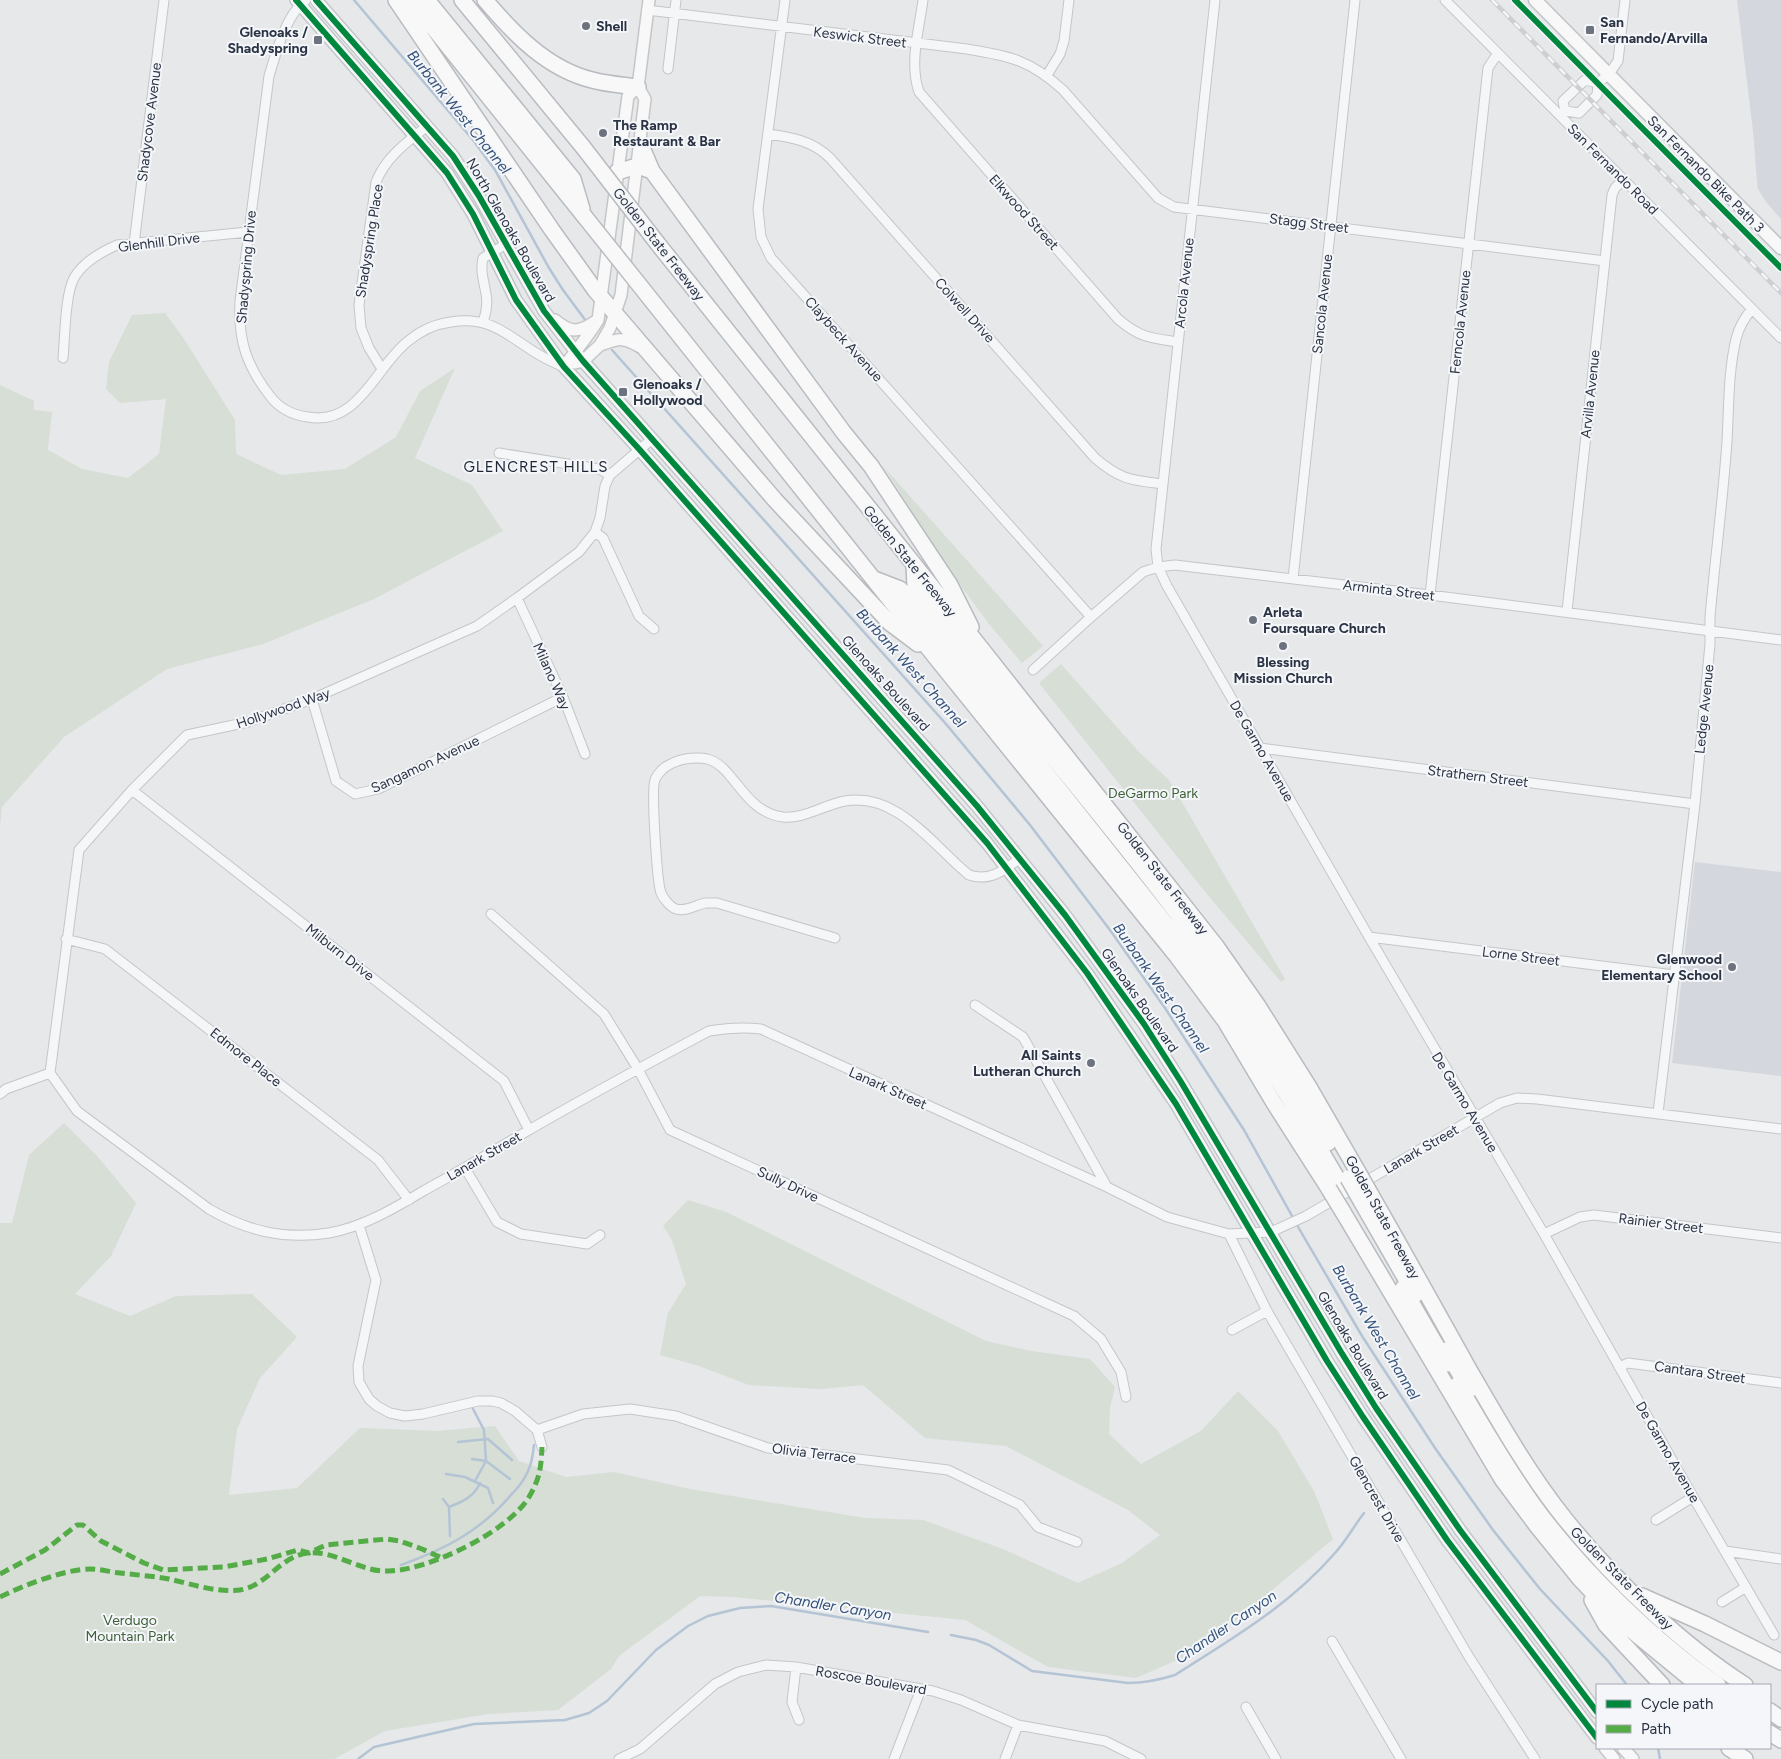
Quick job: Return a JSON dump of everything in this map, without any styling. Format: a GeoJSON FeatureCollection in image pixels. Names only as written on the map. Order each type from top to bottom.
{"type":"FeatureCollection","features":[{"type":"Feature","properties":{"kind":"highway"},"geometry":{"type":"LineString","coordinates":[[396,0],[552,230],[601,297],[775,500],[855,587],[890,623],[936,659]]}},
{"type":"Feature","properties":{"kind":"highway","name":"Golden State Freeway"},"geometry":{"type":"LineString","coordinates":[[412,0],[561,176],[585,218],[936,659],[1176,955],[1344,1180],[1502,1479],[1537,1526],[1580,1579],[1620,1621],[1697,1684]]}},
{"type":"Feature","properties":{"kind":"highway"},"geometry":{"type":"LineString","coordinates":[[428,0],[561,176]]}},
{"type":"Feature","properties":{"kind":"highway","name":"Golden State Freeway"},"geometry":{"type":"LineString","coordinates":[[462,0],[583,147],[1216,946],[1258,1006],[1309,1088],[1344,1180],[1357,1203],[1533,1475],[1565,1519],[1596,1556],[1631,1591],[1681,1637],[1744,1684]]}},
{"type":"Feature","properties":{"kind":"highway"},"geometry":{"type":"LineString","coordinates":[[485,0],[503,21],[534,50],[565,70],[591,80],[638,87]]}},
{"type":"Feature","properties":{"kind":"highway"},"geometry":{"type":"LineString","coordinates":[[640,143],[652,171],[844,433],[871,466],[950,585],[980,647]]}},
{"type":"Feature","properties":{"kind":"highway"},"geometry":{"type":"LineString","coordinates":[[617,172],[637,166],[652,171]]}},
{"type":"Feature","properties":{"kind":"highway"},"geometry":{"type":"LineString","coordinates":[[914,565],[915,587],[1102,819],[1221,972],[1284,1067],[1344,1180]]}},
{"type":"Feature","properties":{"kind":"highway"},"geometry":{"type":"LineString","coordinates":[[872,578],[900,589],[1205,973],[1224,998],[1344,1180]]}},
{"type":"Feature","properties":{"kind":"highway"},"geometry":{"type":"LineString","coordinates":[[1357,1203],[1473,1411],[1533,1504],[1587,1569],[1623,1606],[1663,1642],[1717,1684]]}},
{"type":"Feature","properties":{"kind":"highway"},"geometry":{"type":"LineString","coordinates":[[1357,1203],[1492,1430],[1562,1530],[1595,1568],[1649,1622],[1682,1650],[1728,1684]]}},
{"type":"Feature","properties":{"kind":"highway"},"geometry":{"type":"LineString","coordinates":[[1580,1579],[1606,1625],[1661,1684]]}},
{"type":"Feature","properties":{"kind":"highway"},"geometry":{"type":"LineString","coordinates":[[1631,1591],[1705,1624],[1781,1662]]}},
{"type":"Feature","properties":{"kind":"highway"},"geometry":{"type":"LineString","coordinates":[[1730,1749],[1745,1759]]}},
{"type":"Feature","properties":{"kind":"main road","name":"North Glenoaks Boulevard"},"geometry":{"type":"LineString","coordinates":[[316,0],[453,156],[479,196],[544,311],[583,361]]}},
{"type":"Feature","properties":{"kind":"main road"},"geometry":{"type":"LineString","coordinates":[[1536,0],[1781,248]]}},
{"type":"Feature","properties":{"kind":"main road","name":"North Glenoaks Boulevard"},"geometry":{"type":"LineString","coordinates":[[301,1],[447,172],[473,214],[516,300],[564,367]]}},
{"type":"Feature","properties":{"kind":"main road"},"geometry":{"type":"LineString","coordinates":[[564,367],[583,361],[600,345],[610,328],[621,295],[645,99],[638,87],[648,5]]}},
{"type":"Feature","properties":{"kind":"main road"},"geometry":{"type":"LineString","coordinates":[[564,367],[598,320],[628,96],[638,87]]}},
{"type":"Feature","properties":{"kind":"main road"},"geometry":{"type":"LineString","coordinates":[[544,311],[562,326],[572,330],[580,330],[598,320]]}},
{"type":"Feature","properties":{"kind":"main road"},"geometry":{"type":"LineString","coordinates":[[600,345],[616,340],[629,339],[648,352]]}},
{"type":"Feature","properties":{"kind":"main road","name":"Glenoaks Boulevard"},"geometry":{"type":"LineString","coordinates":[[583,361],[977,806],[1065,915],[1144,1024],[1181,1082],[1341,1352],[1396,1437],[1460,1530],[1596,1711]]}},
{"type":"Feature","properties":{"kind":"main road","name":"Glenoaks Boulevard"},"geometry":{"type":"LineString","coordinates":[[564,367],[640,450],[1008,868],[1087,973],[1176,1104],[1327,1361],[1403,1476],[1476,1579],[1596,1737]]}},
{"type":"Feature","properties":{"kind":"main road"},"geometry":{"type":"LineString","coordinates":[[768,595],[781,584]]}},
{"type":"Feature","properties":{"kind":"main road"},"geometry":{"type":"LineString","coordinates":[[1623,1749],[1633,1759]]}},
{"type":"Feature","properties":{"kind":"street","name":"Shadycove Avenue"},"geometry":{"type":"LineString","coordinates":[[134,244],[164,0]]}},
{"type":"Feature","properties":{"kind":"street"},"geometry":{"type":"LineString","coordinates":[[668,69],[676,0]]}},
{"type":"Feature","properties":{"kind":"street","name":"Claybeck Avenue"},"geometry":{"type":"LineString","coordinates":[[785,0],[758,210],[761,237],[771,258],[1091,617]]}},
{"type":"Feature","properties":{"kind":"street","name":"Elkwood Street"},"geometry":{"type":"LineString","coordinates":[[922,0],[915,80],[918,92],[1118,319],[1131,330],[1149,338],[1178,342]]}},
{"type":"Feature","properties":{"kind":"street"},"geometry":{"type":"LineString","coordinates":[[1046,75],[1060,54],[1064,41],[1069,0]]}},
{"type":"Feature","properties":{"kind":"street","name":"Arcola Avenue"},"geometry":{"type":"LineString","coordinates":[[1158,567],[1156,548],[1215,0]]}},
{"type":"Feature","properties":{"kind":"street","name":"Sancola Avenue"},"geometry":{"type":"LineString","coordinates":[[1293,578],[1355,0]]}},
{"type":"Feature","properties":{"kind":"street","name":"San Fernando Road"},"geometry":{"type":"LineString","coordinates":[[1445,0],[1562,114],[1623,180],[1781,338]]}},
{"type":"Feature","properties":{"kind":"street"},"geometry":{"type":"LineString","coordinates":[[1598,83],[1585,80],[1577,86],[1564,101],[1562,114],[1578,113],[1597,95],[1598,83],[1609,74],[1618,62],[1625,0]]}},
{"type":"Feature","properties":{"kind":"street","name":"Shadyspring Drive"},"geometry":{"type":"LineString","coordinates":[[301,1],[287,25],[276,51],[269,76],[240,301],[239,322],[241,339],[247,358],[261,385],[276,404],[295,415],[316,419],[332,417],[351,406],[365,393],[406,343],[424,330],[437,324],[452,321],[483,322],[507,333],[543,358],[564,367]]}},
{"type":"Feature","properties":{"kind":"street","name":"Keswick Street"},"geometry":{"type":"LineString","coordinates":[[648,5],[674,14],[967,49],[1009,57],[1031,66],[1046,75],[1063,90]]}},
{"type":"Feature","properties":{"kind":"street","name":"Ferncola Avenue"},"geometry":{"type":"LineString","coordinates":[[1430,594],[1488,68],[1498,53]]}},
{"type":"Feature","properties":{"kind":"street","name":"Stagg Street"},"geometry":{"type":"LineString","coordinates":[[1063,90],[1158,198],[1174,206],[1604,261]]}},
{"type":"Feature","properties":{"kind":"street","name":"Shadyspring Place"},"geometry":{"type":"LineString","coordinates":[[382,370],[369,348],[362,328],[359,305],[361,277],[376,182],[389,159],[426,127]]}},
{"type":"Feature","properties":{"kind":"street","name":"Colwell Drive"},"geometry":{"type":"LineString","coordinates":[[768,134],[794,138],[822,150],[1095,458],[1112,473],[1123,478],[1163,484]]}},
{"type":"Feature","properties":{"kind":"street","name":"Arvilla Avenue"},"geometry":{"type":"LineString","coordinates":[[1567,611],[1612,195],[1615,188],[1623,180]]}},
{"type":"Feature","properties":{"kind":"street","name":"Glenhill Drive"},"geometry":{"type":"LineString","coordinates":[[63,358],[68,300],[73,279],[100,252],[117,245],[248,232]]}},
{"type":"Feature","properties":{"kind":"street"},"geometry":{"type":"LineString","coordinates":[[483,322],[487,307],[481,267],[483,258],[506,244]]}},
{"type":"Feature","properties":{"kind":"street","name":"Ledge Avenue"},"geometry":{"type":"LineString","coordinates":[[1658,1114],[1695,804],[1727,441],[1727,410],[1731,370],[1740,327],[1743,319],[1752,309]]}},
{"type":"Feature","properties":{"kind":"street"},"geometry":{"type":"LineString","coordinates":[[499,453],[599,469],[610,475],[652,440]]}},
{"type":"Feature","properties":{"kind":"street","name":"Hollywood Way"},"geometry":{"type":"LineString","coordinates":[[50,1073],[79,850],[132,790],[186,735],[248,722],[312,700],[477,626],[579,552],[595,532],[600,518],[605,486],[610,475]]}},
{"type":"Feature","properties":{"kind":"street"},"geometry":{"type":"LineString","coordinates":[[595,532],[603,538],[639,616],[654,629]]}},
{"type":"Feature","properties":{"kind":"street","name":"Arminta Street"},"geometry":{"type":"LineString","coordinates":[[1033,670],[1143,572],[1158,567],[1175,565],[1430,594],[1781,640]]}},
{"type":"Feature","properties":{"kind":"street","name":"De Garmo Avenue"},"geometry":{"type":"LineString","coordinates":[[1158,567],[1167,586],[1369,937],[1544,1234],[1693,1498],[1774,1635]]}},
{"type":"Feature","properties":{"kind":"street","name":"Milano Way"},"geometry":{"type":"LineString","coordinates":[[517,598],[563,698],[585,754]]}},
{"type":"Feature","properties":{"kind":"street","name":"Sangamon Avenue"},"geometry":{"type":"LineString","coordinates":[[312,700],[336,782],[355,794],[378,789],[563,698]]}},
{"type":"Feature","properties":{"kind":"street","name":"Strathern Street"},"geometry":{"type":"LineString","coordinates":[[1260,748],[1695,804]]}},
{"type":"Feature","properties":{"kind":"street"},"geometry":{"type":"LineString","coordinates":[[835,938],[717,902],[705,903],[689,909],[676,909],[668,903],[661,893],[656,855],[654,780],[665,766],[686,758],[708,758],[723,768],[742,792],[758,807],[772,815],[791,817],[856,800],[872,801],[887,806],[900,814],[969,875],[983,878],[999,873],[1020,858]]}},
{"type":"Feature","properties":{"kind":"street","name":"Milburn Drive"},"geometry":{"type":"LineString","coordinates":[[132,790],[504,1081],[529,1130]]}},
{"type":"Feature","properties":{"kind":"street","name":"Sully Drive"},"geometry":{"type":"LineString","coordinates":[[491,914],[604,1014],[638,1069],[670,1130],[1074,1316],[1100,1339],[1121,1372],[1126,1397]]}},
{"type":"Feature","properties":{"kind":"street","name":"Lorne Street"},"geometry":{"type":"LineString","coordinates":[[1369,937],[1674,975]]}},
{"type":"Feature","properties":{"kind":"street","name":"Edmore Place"},"geometry":{"type":"LineString","coordinates":[[66,939],[105,948],[378,1160],[409,1200]]}},
{"type":"Feature","properties":{"kind":"street"},"geometry":{"type":"LineString","coordinates":[[975,1005],[1023,1036],[1107,1187]]}},
{"type":"Feature","properties":{"kind":"street","name":"Lanark Street"},"geometry":{"type":"LineString","coordinates":[[50,1073],[76,1111],[190,1196],[225,1218],[254,1230],[297,1235],[328,1232],[359,1225],[409,1200],[529,1130],[709,1031],[736,1027],[761,1029],[1107,1187],[1167,1217],[1229,1234],[1271,1232],[1283,1227],[1306,1216],[1500,1104],[1517,1098],[1781,1129]]}},
{"type":"Feature","properties":{"kind":"street"},"geometry":{"type":"LineString","coordinates":[[0,1094],[6,1089],[50,1073]]}},
{"type":"Feature","properties":{"kind":"street"},"geometry":{"type":"LineString","coordinates":[[465,1168],[497,1222],[522,1234],[587,1244],[600,1234]]}},
{"type":"Feature","properties":{"kind":"street","name":"Rainier Street"},"geometry":{"type":"LineString","coordinates":[[1544,1234],[1580,1217],[1594,1215],[1781,1238]]}},
{"type":"Feature","properties":{"kind":"street"},"geometry":{"type":"LineString","coordinates":[[359,1225],[376,1280],[358,1366],[359,1382],[369,1399],[376,1406],[390,1413],[413,1416],[478,1401],[501,1403],[515,1411],[537,1430],[542,1446]]}},
{"type":"Feature","properties":{"kind":"street","name":"Glencrest Drive"},"geometry":{"type":"LineString","coordinates":[[1229,1234],[1267,1311],[1469,1656],[1536,1759]]}},
{"type":"Feature","properties":{"kind":"street"},"geometry":{"type":"LineString","coordinates":[[1232,1330],[1267,1311]]}},
{"type":"Feature","properties":{"kind":"street","name":"Cantara Street"},"geometry":{"type":"LineString","coordinates":[[1619,1367],[1628,1363],[1781,1383]]}},
{"type":"Feature","properties":{"kind":"street","name":"Olivia Terrace"},"geometry":{"type":"LineString","coordinates":[[537,1430],[583,1414],[630,1409],[676,1416],[768,1448],[948,1470],[1020,1504],[1038,1526],[1077,1542]]}},
{"type":"Feature","properties":{"kind":"street"},"geometry":{"type":"LineString","coordinates":[[1656,1520],[1693,1498]]}},
{"type":"Feature","properties":{"kind":"street"},"geometry":{"type":"LineString","coordinates":[[1725,1551],[1781,1559]]}},
{"type":"Feature","properties":{"kind":"street"},"geometry":{"type":"LineString","coordinates":[[1722,1602],[1746,1587]]}},
{"type":"Feature","properties":{"kind":"street"},"geometry":{"type":"LineString","coordinates":[[1332,1640],[1401,1759]]}},
{"type":"Feature","properties":{"kind":"street","name":"Roscoe Boulevard"},"geometry":{"type":"LineString","coordinates":[[619,1759],[640,1749],[715,1684],[738,1672],[766,1666],[796,1666],[921,1688],[961,1700],[1018,1725],[1105,1741],[1140,1759]]}},
{"type":"Feature","properties":{"kind":"street"},"geometry":{"type":"LineString","coordinates":[[796,1666],[792,1702],[799,1720]]}},
{"type":"Feature","properties":{"kind":"street"},"geometry":{"type":"LineString","coordinates":[[894,1759],[921,1688]]}},
{"type":"Feature","properties":{"kind":"street"},"geometry":{"type":"LineString","coordinates":[[1246,1708],[1276,1759]]}},
{"type":"Feature","properties":{"kind":"street"},"geometry":{"type":"LineString","coordinates":[[1004,1759],[1018,1725]]}},
{"type":"Feature","properties":{"kind":"street"},"geometry":{"type":"LineString","coordinates":[[1609,1755],[1620,1749]]}},
{"type":"Feature","properties":{"kind":"shaded area"},"geometry":{"type":"Polygon","coordinates":[[[1737,0],[1781,0],[1781,219],[1766,202],[1758,189],[1737,0]]]}},
{"type":"Feature","properties":{"kind":"shaded area","name":"Glenwood Elementary School"},"geometry":{"type":"Polygon","coordinates":[[[1695,862],[1781,872],[1781,1076],[1672,1063],[1695,862]]]}},
{"type":"Feature","properties":{"kind":"green space"},"geometry":{"type":"Polygon","coordinates":[[[165,313],[184,339],[235,420],[236,454],[281,475],[345,469],[396,437],[420,391],[455,368],[415,458],[472,485],[503,531],[374,599],[263,644],[167,669],[64,737],[2,807],[0,827],[0,385],[34,401],[34,410],[52,412],[48,450],[82,469],[128,478],[159,454],[166,399],[120,403],[106,389],[109,362],[132,315],[165,313]]]}},
{"type":"Feature","properties":{"kind":"green space"},"geometry":{"type":"Polygon","coordinates":[[[884,467],[1043,646],[1022,663],[989,624],[945,564],[884,467]]]}},
{"type":"Feature","properties":{"kind":"green space","name":"DeGarmo Park"},"geometry":{"type":"Polygon","coordinates":[[[1061,664],[1139,752],[1169,780],[1285,979],[1281,982],[1202,888],[1039,683],[1061,664]]]}},
{"type":"Feature","properties":{"kind":"green space","name":"Verdugo Mountain Park"},"geometry":{"type":"Polygon","coordinates":[[[64,1123],[97,1156],[136,1203],[111,1256],[75,1294],[130,1316],[176,1296],[252,1294],[297,1337],[260,1378],[237,1429],[229,1495],[297,1488],[360,1428],[437,1431],[495,1426],[519,1461],[566,1477],[614,1472],[690,1489],[865,1518],[923,1520],[1003,1549],[1078,1583],[1122,1563],[1160,1535],[1128,1510],[1006,1446],[925,1438],[863,1385],[821,1389],[749,1385],[699,1366],[660,1355],[668,1313],[686,1284],[672,1240],[663,1226],[688,1200],[726,1212],[986,1341],[1031,1351],[1090,1359],[1115,1387],[1110,1408],[1109,1434],[1141,1464],[1201,1431],[1238,1391],[1278,1431],[1314,1491],[1333,1539],[1202,1649],[1136,1678],[1048,1667],[965,1620],[734,1597],[700,1596],[619,1656],[611,1669],[558,1710],[488,1714],[385,1731],[334,1759],[0,1759],[0,1223],[12,1223],[29,1155],[64,1123]]]}},
{"type":"Feature","properties":{"kind":"waterway","name":"Burbank West Channel"},"geometry":{"type":"LineString","coordinates":[[354,0],[473,140],[495,170],[549,268],[586,321]]}},
{"type":"Feature","properties":{"kind":"waterway","name":"Burbank West Channel"},"geometry":{"type":"LineString","coordinates":[[612,350],[946,724],[1030,825],[1110,930],[1165,1008],[1244,1130],[1362,1336],[1435,1448],[1493,1530],[1540,1589],[1608,1661],[1626,1684]]}},
{"type":"Feature","properties":{"kind":"waterway"},"geometry":{"type":"LineString","coordinates":[[471,1405],[484,1430],[486,1461],[475,1481]]}},
{"type":"Feature","properties":{"kind":"waterway"},"geometry":{"type":"LineString","coordinates":[[458,1442],[488,1439],[512,1460]]}},
{"type":"Feature","properties":{"kind":"waterway"},"geometry":{"type":"LineString","coordinates":[[401,1565],[447,1546],[486,1520],[515,1491],[526,1475],[533,1455],[534,1445]]}},
{"type":"Feature","properties":{"kind":"waterway"},"geometry":{"type":"LineString","coordinates":[[472,1459],[486,1461],[510,1479]]}},
{"type":"Feature","properties":{"kind":"waterway"},"geometry":{"type":"LineString","coordinates":[[446,1474],[465,1477],[488,1488],[493,1503]]}},
{"type":"Feature","properties":{"kind":"waterway"},"geometry":{"type":"LineString","coordinates":[[449,1507],[471,1495],[480,1483]]}},
{"type":"Feature","properties":{"kind":"waterway"},"geometry":{"type":"LineString","coordinates":[[443,1499],[449,1507],[450,1536]]}},
{"type":"Feature","properties":{"kind":"waterway","name":"Chandler Canyon"},"geometry":{"type":"LineString","coordinates":[[951,1635],[976,1640],[989,1645],[1032,1671],[1128,1683],[1146,1682],[1169,1677],[1239,1634],[1280,1605],[1318,1572],[1339,1548],[1364,1513]]}},
{"type":"Feature","properties":{"kind":"waterway","name":"Chandler Canyon"},"geometry":{"type":"LineString","coordinates":[[358,1759],[374,1747],[474,1724],[565,1720],[589,1713],[607,1701],[656,1650],[688,1626],[708,1616],[740,1608],[771,1606],[928,1632]]}},
{"type":"Feature","properties":{"kind":"waterway","name":"Burbank West Channel"},"geometry":{"type":"LineString","coordinates":[[1658,1749],[1660,1759]]}},
{"type":"Feature","properties":{"kind":"railway"},"geometry":{"type":"LineString","coordinates":[[1492,0],[1781,293]]}},
{"type":"Feature","properties":{"kind":"marked path"},"geometry":{"type":"LineString","coordinates":[[0,1597],[44,1579],[68,1572],[90,1569],[157,1577],[231,1591],[250,1587],[289,1559],[308,1553],[328,1555],[379,1571],[406,1569],[425,1564],[466,1547],[486,1536],[519,1510],[529,1497],[538,1478],[542,1447]]}},
{"type":"Feature","properties":{"kind":"marked path"},"geometry":{"type":"LineString","coordinates":[[0,1574],[45,1550],[77,1525],[83,1525],[101,1541],[144,1563],[163,1570],[224,1567],[267,1559],[298,1550],[309,1553],[326,1545],[387,1539],[400,1541],[442,1558]]}},
{"type":"Feature","properties":{"kind":"cycle path"},"geometry":{"type":"LineString","coordinates":[[296,0],[447,173],[473,214],[516,300],[564,367],[639,449],[987,843],[1087,973],[1176,1104],[1327,1361],[1363,1417],[1447,1540],[1596,1737]]}},
{"type":"Feature","properties":{"kind":"cycle path"},"geometry":{"type":"LineString","coordinates":[[316,0],[453,156],[479,196],[544,311],[583,361],[977,806],[1065,915],[1144,1024],[1181,1082],[1376,1408],[1460,1530],[1596,1711]]}},
{"type":"Feature","properties":{"kind":"cycle path","name":"San Fernando Bike Path 3"},"geometry":{"type":"LineString","coordinates":[[1515,0],[1781,268]]}},
{"type":"Feature","properties":{"kind":"place","name":"Shell"},"geometry":{"type":"Point","coordinates":[586,26]}},
{"type":"Feature","properties":{"kind":"place","name":"San Fernando/Arvilla"},"geometry":{"type":"Point","coordinates":[1590,30]}},
{"type":"Feature","properties":{"kind":"place","name":"Glenoaks / Shadyspring"},"geometry":{"type":"Point","coordinates":[318,40]}},
{"type":"Feature","properties":{"kind":"place","name":"The Ramp Restaurant & Bar"},"geometry":{"type":"Point","coordinates":[603,133]}},
{"type":"Feature","properties":{"kind":"place","name":"Glenoaks / Hollywood"},"geometry":{"type":"Point","coordinates":[623,392]}},
{"type":"Feature","properties":{"kind":"place","name":"Arleta Foursquare Church"},"geometry":{"type":"Point","coordinates":[1253,620]}},
{"type":"Feature","properties":{"kind":"place","name":"Blessing Mission Church"},"geometry":{"type":"Point","coordinates":[1283,646]}},
{"type":"Feature","properties":{"kind":"place","name":"Glenwood Elementary School"},"geometry":{"type":"Point","coordinates":[1732,967]}},
{"type":"Feature","properties":{"kind":"place","name":"All Saints Lutheran Church"},"geometry":{"type":"Point","coordinates":[1091,1063]}},
{"type":"Feature","properties":{"kind":"district","name":"GLENCREST HILLS"},"geometry":{"type":"Point","coordinates":[536,467]}}]}
